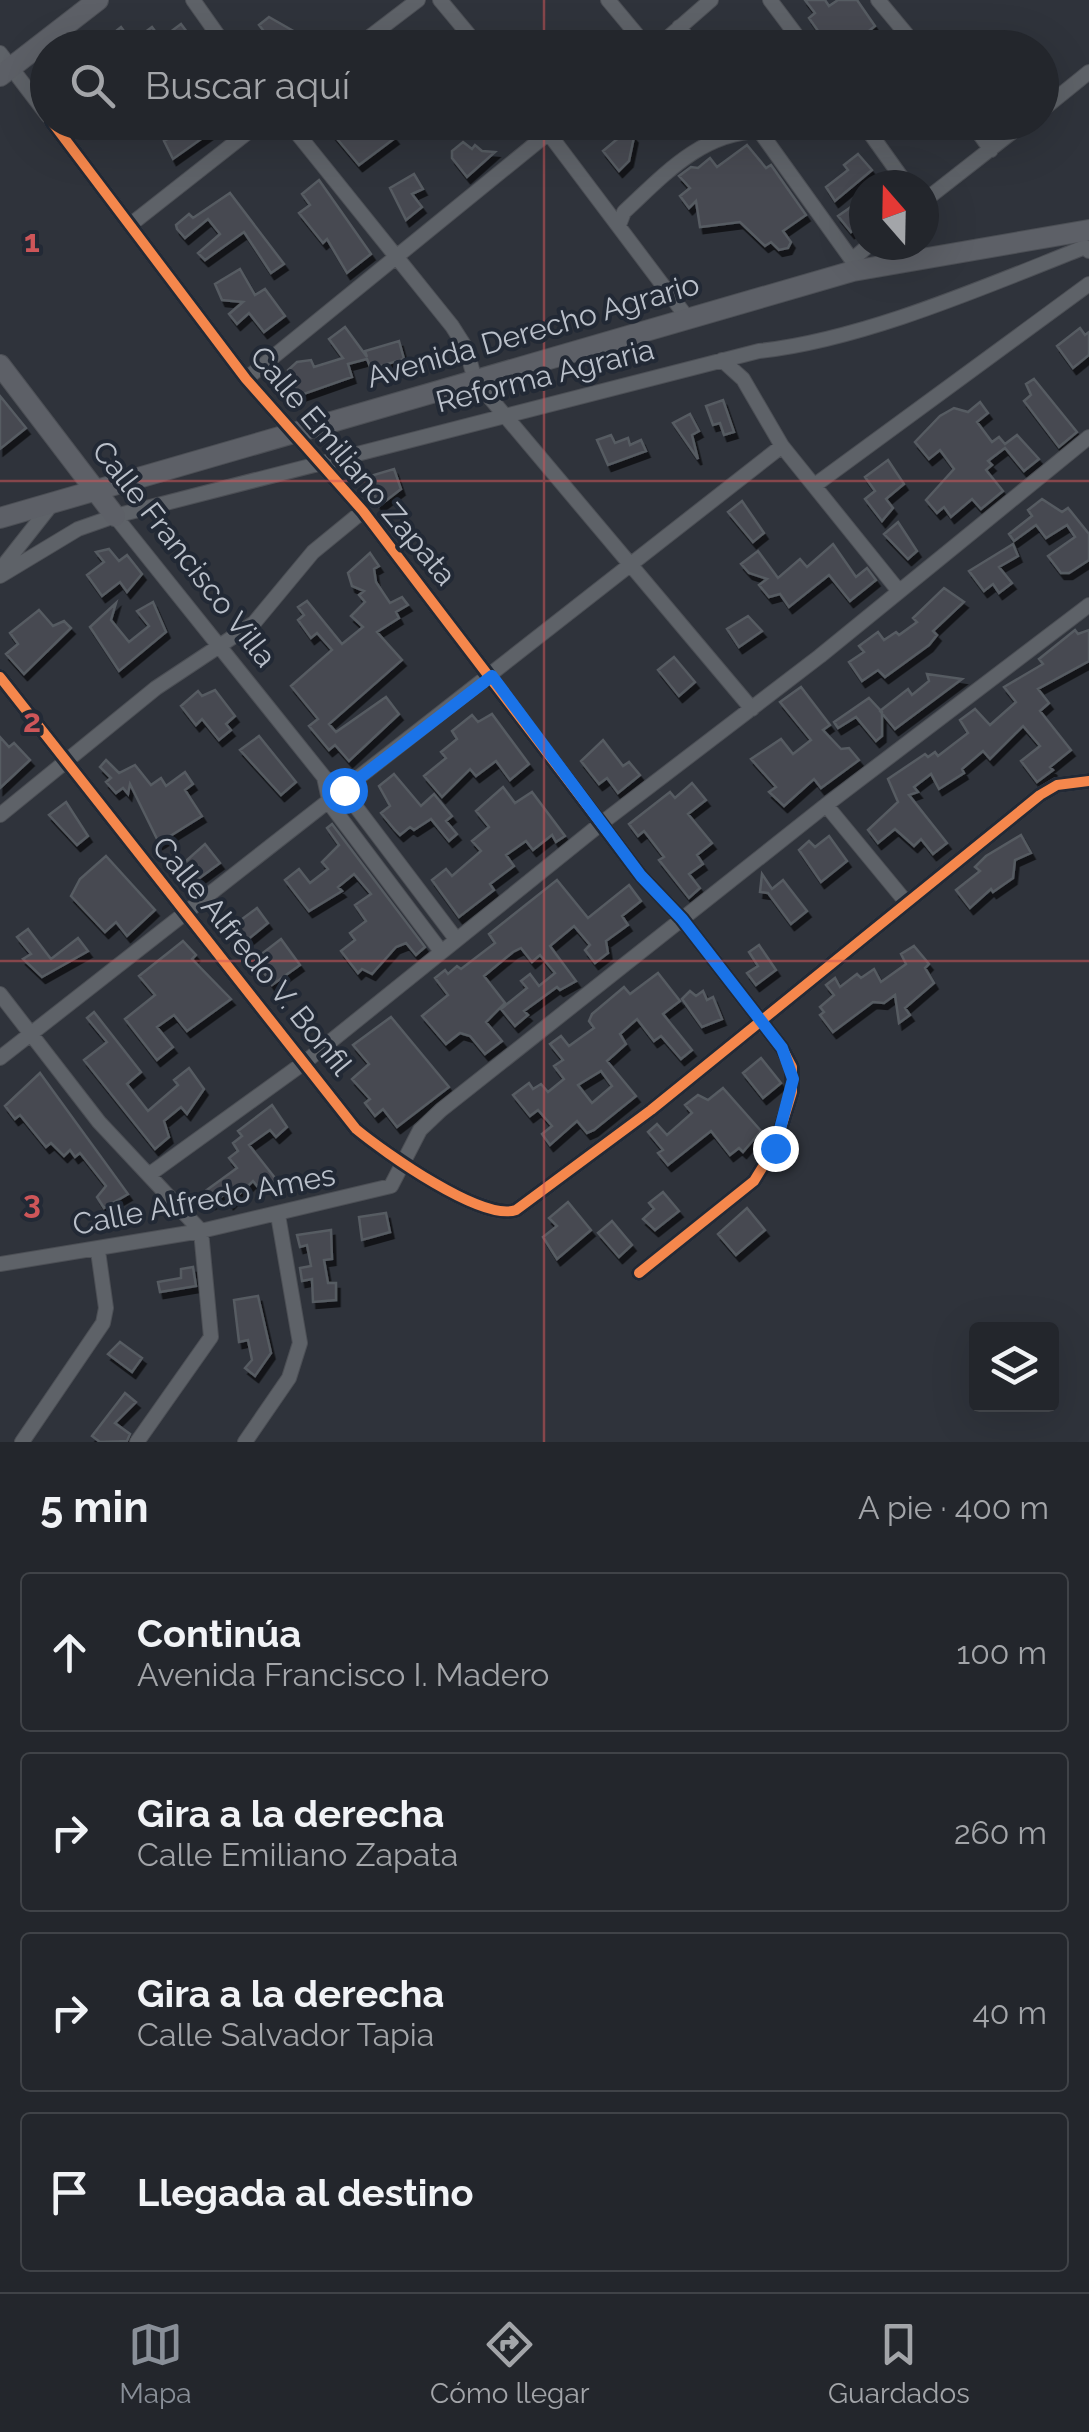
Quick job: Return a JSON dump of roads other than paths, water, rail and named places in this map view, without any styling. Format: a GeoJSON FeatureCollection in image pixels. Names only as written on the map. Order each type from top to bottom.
{"type":"FeatureCollection","features":[{"type":"Feature","properties":{"kind":"street"},"geometry":{"type":"LineString","coordinates":[[55,30],[98,0]]}},
{"type":"Feature","properties":{"kind":"street"},"geometry":{"type":"LineString","coordinates":[[193,0],[214,30]]}},
{"type":"Feature","properties":{"kind":"street"},"geometry":{"type":"LineString","coordinates":[[379,30],[418,0]]}},
{"type":"Feature","properties":{"kind":"street"},"geometry":{"type":"LineString","coordinates":[[440,0],[465,30]]}},
{"type":"Feature","properties":{"kind":"street"},"geometry":{"type":"LineString","coordinates":[[608,0],[633,30]]}},
{"type":"Feature","properties":{"kind":"street"},"geometry":{"type":"LineString","coordinates":[[676,30],[711,0]]}},
{"type":"Feature","properties":{"kind":"street"},"geometry":{"type":"LineString","coordinates":[[770,0],[792,30]]}},
{"type":"Feature","properties":{"kind":"street"},"geometry":{"type":"LineString","coordinates":[[878,0],[903,30]]}},
{"type":"Feature","properties":{"kind":"street"},"geometry":{"type":"LineString","coordinates":[[30,48],[4,66],[30,96]]}},
{"type":"Feature","properties":{"kind":"street"},"geometry":{"type":"LineString","coordinates":[[1059,96],[1089,72]]}},
{"type":"Feature","properties":{"kind":"street","name":"Calle Emiliano Zapata"},"geometry":{"type":"LineString","coordinates":[[66,140],[246,379],[363,511],[641,876],[682,919],[787,1058],[793,1079],[775,1148],[754,1181],[639,1273]]}},
{"type":"Feature","properties":{"kind":"street"},"geometry":{"type":"LineString","coordinates":[[130,225],[237,140]]}},
{"type":"Feature","properties":{"kind":"street"},"geometry":{"type":"LineString","coordinates":[[303,140],[399,255],[466,348],[476,380],[630,568],[752,708]]}},
{"type":"Feature","properties":{"kind":"street"},"geometry":{"type":"LineString","coordinates":[[246,379],[399,255],[530,140]]}},
{"type":"Feature","properties":{"kind":"street"},"geometry":{"type":"LineString","coordinates":[[553,140],[686,316]]}},
{"type":"Feature","properties":{"kind":"street"},"geometry":{"type":"LineString","coordinates":[[618,225],[624,212],[698,146],[713,140]]}},
{"type":"Feature","properties":{"kind":"street"},"geometry":{"type":"LineString","coordinates":[[765,140],[852,265],[856,260]]}},
{"type":"Feature","properties":{"kind":"street"},"geometry":{"type":"LineString","coordinates":[[875,140],[896,170]]}},
{"type":"Feature","properties":{"kind":"street"},"geometry":{"type":"LineString","coordinates":[[984,140],[991,150]]}},
{"type":"Feature","properties":{"kind":"street"},"geometry":{"type":"LineString","coordinates":[[939,190],[1003,140]]}},
{"type":"Feature","properties":{"kind":"street","name":"Avenida Derecho Agrario"},"geometry":{"type":"LineString","coordinates":[[0,518],[476,380],[852,265],[1083,240]]}},
{"type":"Feature","properties":{"kind":"street","name":"Reforma Agraria"},"geometry":{"type":"LineString","coordinates":[[0,573],[78,529],[115,516],[504,413],[818,341],[1083,240]]}},
{"type":"Feature","properties":{"kind":"street"},"geometry":{"type":"LineString","coordinates":[[815,485],[1089,284]]}},
{"type":"Feature","properties":{"kind":"street"},"geometry":{"type":"LineString","coordinates":[[722,360],[743,379],[782,446],[898,590]]}},
{"type":"Feature","properties":{"kind":"street","name":"Calle Francisco Villa"},"geometry":{"type":"LineString","coordinates":[[0,365],[215,645],[324,778],[344,790],[456,939]]}},
{"type":"Feature","properties":{"kind":"street"},"geometry":{"type":"LineString","coordinates":[[150,1174],[306,1062],[440,950],[752,708],[1089,437]]}},
{"type":"Feature","properties":{"kind":"street"},"geometry":{"type":"LineString","coordinates":[[0,1058],[330,804],[782,446]]}},
{"type":"Feature","properties":{"kind":"street"},"geometry":{"type":"LineString","coordinates":[[0,573],[54,502]]}},
{"type":"Feature","properties":{"kind":"street"},"geometry":{"type":"LineString","coordinates":[[0,815],[215,645],[254,623],[313,552],[363,511]]}},
{"type":"Feature","properties":{"kind":"street","name":"Calle Alfredo Ames"},"geometry":{"type":"LineString","coordinates":[[0,1264],[98,1251],[381,1192],[398,1178],[420,1130],[441,1110],[826,805],[1089,604]]}},
{"type":"Feature","properties":{"kind":"street","name":"Calle Alfredo V. Bonfil"},"geometry":{"type":"LineString","coordinates":[[0,677],[356,1129],[404,1163],[475,1204],[509,1212],[650,1110],[760,1018]]}},
{"type":"Feature","properties":{"kind":"street","name":"Calle Francisco Villa"},"geometry":{"type":"LineString","coordinates":[[324,778],[330,804],[440,950]]}},
{"type":"Feature","properties":{"kind":"street"},"geometry":{"type":"LineString","coordinates":[[760,1018],[1040,795],[1057,786],[1089,780]]}},
{"type":"Feature","properties":{"kind":"street"},"geometry":{"type":"LineString","coordinates":[[826,805],[906,902]]}},
{"type":"Feature","properties":{"kind":"street"},"geometry":{"type":"LineString","coordinates":[[0,994],[99,1122],[201,1231],[211,1337],[137,1442]]}},
{"type":"Feature","properties":{"kind":"street"},"geometry":{"type":"LineString","coordinates":[[245,1442],[298,1361],[300,1344],[278,1215]]}},
{"type":"Feature","properties":{"kind":"street"},"geometry":{"type":"LineString","coordinates":[[22,1442],[104,1323],[106,1308],[98,1251]]}}]}
